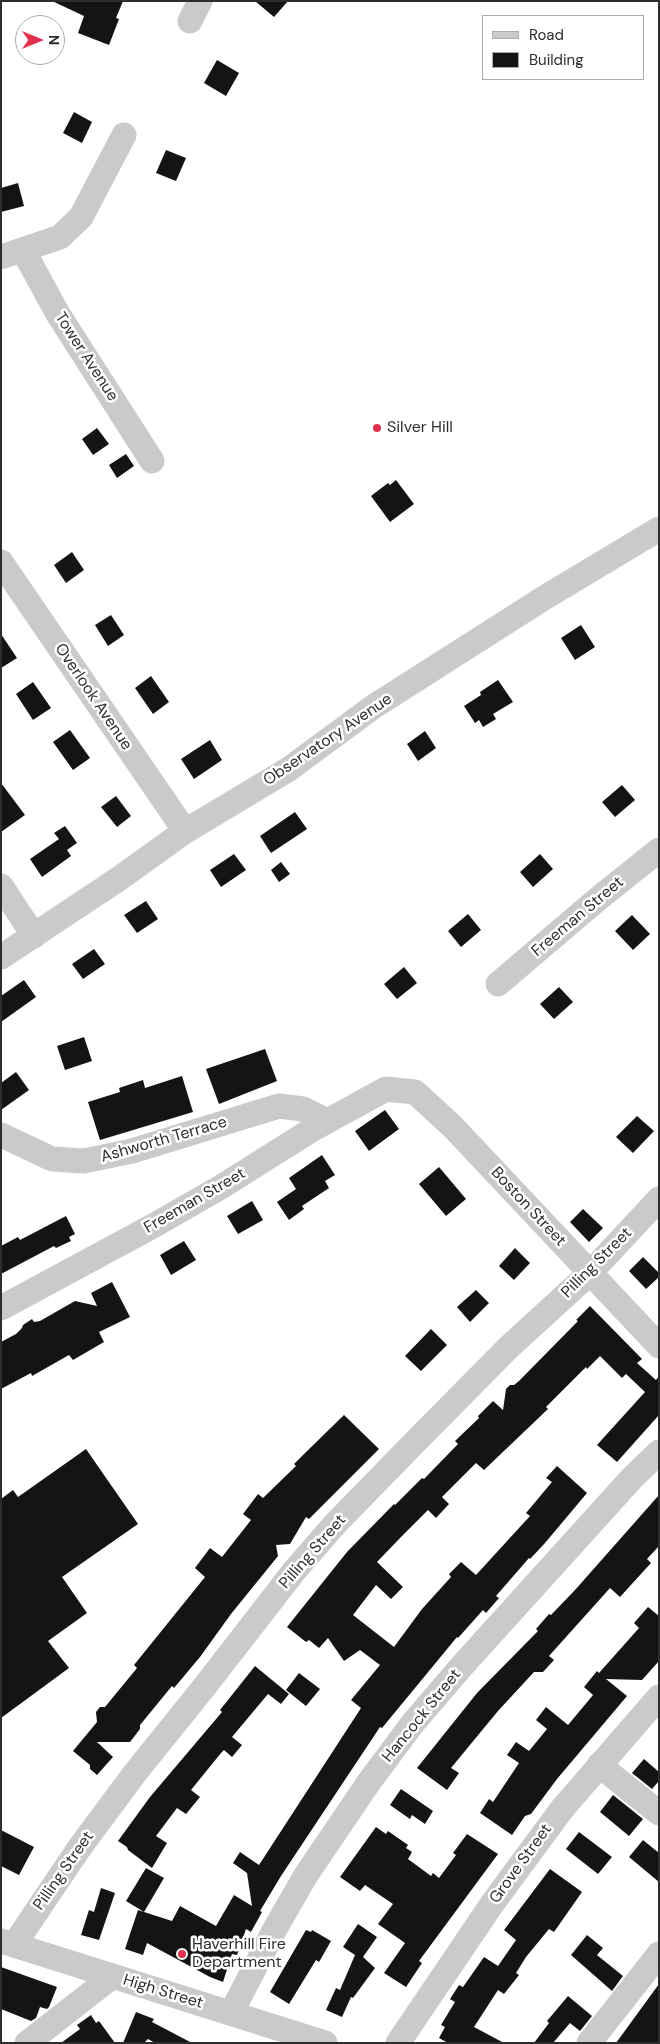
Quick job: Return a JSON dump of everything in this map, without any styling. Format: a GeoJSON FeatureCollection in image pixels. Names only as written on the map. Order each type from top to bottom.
{"type":"FeatureCollection","features":[{"type":"Feature","properties":{"kind":"street"},"geometry":{"type":"LineString","coordinates":[[12,254],[60,237],[81,217],[124,135]]}},
{"type":"Feature","properties":{"kind":"street","name":"Tower Avenue"},"geometry":{"type":"LineString","coordinates":[[12,254],[58,314],[152,461]]}},
{"type":"Feature","properties":{"kind":"street","name":"Observatory Avenue"},"geometry":{"type":"LineString","coordinates":[[1,957],[120,878],[185,831],[289,768],[381,702],[544,598],[659,529]]}},
{"type":"Feature","properties":{"kind":"street","name":"Overlook Avenue"},"geometry":{"type":"LineString","coordinates":[[1,562],[185,831]]}},
{"type":"Feature","properties":{"kind":"street","name":"Freeman Street"},"geometry":{"type":"LineString","coordinates":[[498,984],[659,850]]}},
{"type":"Feature","properties":{"kind":"street"},"geometry":{"type":"LineString","coordinates":[[1,886],[34,936]]}},
{"type":"Feature","properties":{"kind":"street","name":"Freeman Street"},"geometry":{"type":"LineString","coordinates":[[1,1308],[153,1226],[221,1187],[326,1122],[386,1089]]}},
{"type":"Feature","properties":{"kind":"street","name":"Boston Street"},"geometry":{"type":"LineString","coordinates":[[386,1089],[415,1092],[454,1127],[659,1346]]}},
{"type":"Feature","properties":{"kind":"street","name":"Ashworth Terrace"},"geometry":{"type":"LineString","coordinates":[[1,1135],[52,1159],[84,1162],[132,1151],[279,1106],[302,1109],[326,1122]]}},
{"type":"Feature","properties":{"kind":"street","name":"Pilling Street"},"geometry":{"type":"LineString","coordinates":[[8,1943],[123,1789],[295,1570],[336,1523],[503,1353],[590,1274],[659,1199]]}},
{"type":"Feature","properties":{"kind":"street","name":"Hancock Street"},"geometry":{"type":"LineString","coordinates":[[231,2013],[276,1926],[306,1876],[369,1782],[461,1667],[632,1478],[659,1452]]}},
{"type":"Feature","properties":{"kind":"street","name":"Grove Street"},"geometry":{"type":"LineString","coordinates":[[398,2043],[492,1904],[562,1810],[659,1697]]}},
{"type":"Feature","properties":{"kind":"street"},"geometry":{"type":"LineString","coordinates":[[599,1765],[659,1814]]}},
{"type":"Feature","properties":{"kind":"street","name":"High Street"},"geometry":{"type":"LineString","coordinates":[[8,1943],[231,2013],[312,2041]]}},
{"type":"Feature","properties":{"kind":"street"},"geometry":{"type":"LineString","coordinates":[[589,2043],[659,1954]]}},
{"type":"Feature","properties":{"kind":"street"},"geometry":{"type":"LineString","coordinates":[[27,2043],[113,1976]]}},
{"type":"Feature","properties":{"kind":"building"},"geometry":{"type":"Polygon","coordinates":[[[52,1],[123,1],[116,18],[119,19],[109,45],[78,33],[84,16],[52,1]]]}},
{"type":"Feature","properties":{"kind":"building"},"geometry":{"type":"Polygon","coordinates":[[[255,1],[288,1],[274,17],[255,1]]]}},
{"type":"Feature","properties":{"kind":"building"},"geometry":{"type":"Polygon","coordinates":[[[217,60],[239,73],[226,96],[204,83],[217,60]]]}},
{"type":"Feature","properties":{"kind":"building"},"geometry":{"type":"Polygon","coordinates":[[[74,112],[92,122],[82,143],[63,133],[74,112]]]}},
{"type":"Feature","properties":{"kind":"building"},"geometry":{"type":"Polygon","coordinates":[[[166,150],[186,158],[176,181],[156,173],[166,150]]]}},
{"type":"Feature","properties":{"kind":"building"},"geometry":{"type":"Polygon","coordinates":[[[18,183],[24,206],[1,212],[1,188],[18,183]]]}},
{"type":"Feature","properties":{"kind":"building"},"geometry":{"type":"Polygon","coordinates":[[[97,428],[109,444],[93,455],[82,439],[97,428]]]}},
{"type":"Feature","properties":{"kind":"building"},"geometry":{"type":"Polygon","coordinates":[[[126,454],[134,466],[117,478],[109,465],[126,454]]]}},
{"type":"Feature","properties":{"kind":"building"},"geometry":{"type":"Polygon","coordinates":[[[396,480],[414,504],[390,522],[371,496],[388,483],[390,485],[396,480]]]}},
{"type":"Feature","properties":{"kind":"building"},"geometry":{"type":"Polygon","coordinates":[[[72,552],[84,570],[66,583],[54,565],[72,552]]]}},
{"type":"Feature","properties":{"kind":"building"},"geometry":{"type":"Polygon","coordinates":[[[111,615],[124,635],[108,646],[95,625],[111,615]]]}},
{"type":"Feature","properties":{"kind":"building"},"geometry":{"type":"Polygon","coordinates":[[[581,625],[595,647],[575,660],[561,638],[581,625]]]}},
{"type":"Feature","properties":{"kind":"building"},"geometry":{"type":"Polygon","coordinates":[[[1,634],[17,658],[1,668],[1,634]]]}},
{"type":"Feature","properties":{"kind":"building"},"geometry":{"type":"Polygon","coordinates":[[[151,676],[169,702],[153,714],[135,688],[151,676]]]}},
{"type":"Feature","properties":{"kind":"building"},"geometry":{"type":"Polygon","coordinates":[[[498,680],[513,702],[493,714],[496,719],[483,727],[479,720],[475,723],[464,706],[481,695],[480,692],[498,680]]]}},
{"type":"Feature","properties":{"kind":"building"},"geometry":{"type":"Polygon","coordinates":[[[33,682],[51,708],[33,720],[16,694],[33,682]]]}},
{"type":"Feature","properties":{"kind":"building"},"geometry":{"type":"Polygon","coordinates":[[[70,730],[90,758],[73,770],[53,742],[70,730]]]}},
{"type":"Feature","properties":{"kind":"building"},"geometry":{"type":"Polygon","coordinates":[[[425,731],[436,748],[418,761],[407,744],[425,731]]]}},
{"type":"Feature","properties":{"kind":"building"},"geometry":{"type":"Polygon","coordinates":[[[210,740],[222,760],[194,779],[181,759],[210,740]]]}},
{"type":"Feature","properties":{"kind":"building"},"geometry":{"type":"Polygon","coordinates":[[[1,783],[25,815],[1,832],[1,783]]]}},
{"type":"Feature","properties":{"kind":"building"},"geometry":{"type":"Polygon","coordinates":[[[622,785],[635,800],[615,817],[602,802],[622,785]]]}},
{"type":"Feature","properties":{"kind":"building"},"geometry":{"type":"Polygon","coordinates":[[[116,796],[131,816],[117,827],[101,807],[116,796]]]}},
{"type":"Feature","properties":{"kind":"building"},"geometry":{"type":"Polygon","coordinates":[[[295,812],[307,829],[271,853],[260,836],[295,812]]]}},
{"type":"Feature","properties":{"kind":"building"},"geometry":{"type":"Polygon","coordinates":[[[65,826],[77,843],[67,850],[71,856],[42,877],[30,859],[59,839],[54,833],[65,826]]]}},
{"type":"Feature","properties":{"kind":"building"},"geometry":{"type":"Polygon","coordinates":[[[234,854],[246,870],[221,887],[210,870],[234,854]]]}},
{"type":"Feature","properties":{"kind":"building"},"geometry":{"type":"Polygon","coordinates":[[[540,854],[553,869],[533,887],[520,872],[540,854]]]}},
{"type":"Feature","properties":{"kind":"building"},"geometry":{"type":"Polygon","coordinates":[[[281,862],[290,874],[279,882],[271,870],[281,862]]]}},
{"type":"Feature","properties":{"kind":"building"},"geometry":{"type":"Polygon","coordinates":[[[146,901],[158,919],[137,933],[124,915],[146,901]]]}},
{"type":"Feature","properties":{"kind":"building"},"geometry":{"type":"Polygon","coordinates":[[[468,914],[481,930],[461,947],[448,931],[468,914]]]}},
{"type":"Feature","properties":{"kind":"building"},"geometry":{"type":"Polygon","coordinates":[[[632,915],[650,934],[633,950],[615,931],[632,915]]]}},
{"type":"Feature","properties":{"kind":"building"},"geometry":{"type":"Polygon","coordinates":[[[94,949],[105,964],[83,979],[72,964],[94,949]]]}},
{"type":"Feature","properties":{"kind":"building"},"geometry":{"type":"Polygon","coordinates":[[[404,967],[417,983],[397,999],[384,984],[404,967]]]}},
{"type":"Feature","properties":{"kind":"building"},"geometry":{"type":"Polygon","coordinates":[[[24,980],[36,997],[1,1022],[1,996],[24,980]]]}},
{"type":"Feature","properties":{"kind":"building"},"geometry":{"type":"Polygon","coordinates":[[[559,987],[573,1002],[554,1019],[540,1004],[559,987]]]}},
{"type":"Feature","properties":{"kind":"building"},"geometry":{"type":"Polygon","coordinates":[[[84,1037],[92,1061],[65,1070],[57,1046],[84,1037]]]}},
{"type":"Feature","properties":{"kind":"building"},"geometry":{"type":"Polygon","coordinates":[[[265,1049],[277,1081],[219,1104],[206,1069],[265,1049]]]}},
{"type":"Feature","properties":{"kind":"building"},"geometry":{"type":"Polygon","coordinates":[[[16,1072],[29,1090],[1,1110],[1,1083],[16,1072]]]}},
{"type":"Feature","properties":{"kind":"building"},"geometry":{"type":"Polygon","coordinates":[[[182,1076],[193,1112],[100,1140],[88,1102],[120,1092],[119,1088],[143,1080],[145,1088],[182,1076]]]}},
{"type":"Feature","properties":{"kind":"building"},"geometry":{"type":"Polygon","coordinates":[[[385,1110],[399,1129],[369,1151],[355,1131],[385,1110]]]}},
{"type":"Feature","properties":{"kind":"building"},"geometry":{"type":"Polygon","coordinates":[[[637,1116],[654,1131],[633,1153],[616,1137],[637,1116]]]}},
{"type":"Feature","properties":{"kind":"building"},"geometry":{"type":"Polygon","coordinates":[[[322,1155],[335,1175],[325,1181],[329,1188],[302,1206],[304,1209],[289,1220],[277,1202],[296,1189],[289,1178],[322,1155]]]}},
{"type":"Feature","properties":{"kind":"building"},"geometry":{"type":"Polygon","coordinates":[[[439,1167],[466,1199],[446,1216],[419,1184],[439,1167]]]}},
{"type":"Feature","properties":{"kind":"building"},"geometry":{"type":"Polygon","coordinates":[[[252,1201],[263,1220],[238,1234],[227,1216],[252,1201]]]}},
{"type":"Feature","properties":{"kind":"building"},"geometry":{"type":"Polygon","coordinates":[[[583,1209],[603,1228],[589,1242],[570,1222],[583,1209]]]}},
{"type":"Feature","properties":{"kind":"building"},"geometry":{"type":"Polygon","coordinates":[[[66,1216],[75,1234],[69,1237],[71,1241],[56,1248],[54,1246],[1,1274],[1,1246],[18,1237],[20,1240],[66,1216]]]}},
{"type":"Feature","properties":{"kind":"building"},"geometry":{"type":"Polygon","coordinates":[[[184,1241],[196,1260],[171,1275],[160,1255],[184,1241]]]}},
{"type":"Feature","properties":{"kind":"building"},"geometry":{"type":"Polygon","coordinates":[[[515,1248],[530,1263],[514,1280],[499,1266],[515,1248]]]}},
{"type":"Feature","properties":{"kind":"building"},"geometry":{"type":"Polygon","coordinates":[[[643,1257],[659,1273],[659,1277],[646,1289],[629,1271],[643,1257]]]}},
{"type":"Feature","properties":{"kind":"building"},"geometry":{"type":"Polygon","coordinates":[[[112,1282],[130,1317],[99,1332],[104,1342],[73,1360],[69,1355],[32,1376],[31,1373],[1,1389],[1,1342],[16,1334],[23,1325],[32,1319],[34,1322],[40,1321],[75,1301],[97,1306],[91,1293],[112,1282]]]}},
{"type":"Feature","properties":{"kind":"building"},"geometry":{"type":"Polygon","coordinates":[[[476,1290],[489,1303],[470,1322],[457,1307],[476,1290]]]}},
{"type":"Feature","properties":{"kind":"building"},"geometry":{"type":"Polygon","coordinates":[[[590,1306],[642,1359],[637,1363],[656,1380],[659,1376],[659,1415],[617,1462],[597,1445],[645,1392],[626,1374],[622,1378],[600,1356],[587,1369],[586,1367],[546,1407],[548,1409],[484,1470],[476,1463],[442,1497],[449,1504],[436,1518],[428,1510],[377,1562],[403,1587],[391,1599],[376,1585],[353,1615],[394,1647],[422,1609],[451,1577],[449,1574],[461,1562],[476,1575],[530,1516],[526,1513],[552,1482],[546,1478],[557,1466],[587,1493],[545,1543],[529,1558],[496,1596],[499,1598],[486,1613],[483,1610],[457,1637],[382,1728],[380,1727],[281,1876],[260,1911],[262,1912],[251,1932],[246,1929],[237,1955],[232,1954],[223,1982],[147,1943],[143,1955],[125,1949],[138,1910],[172,1921],[180,1906],[216,1926],[234,1895],[252,1906],[247,1873],[233,1863],[240,1852],[259,1865],[361,1708],[351,1700],[380,1665],[360,1650],[344,1661],[328,1638],[319,1648],[309,1640],[306,1642],[287,1627],[347,1552],[394,1504],[422,1478],[424,1479],[458,1444],[455,1441],[479,1418],[478,1416],[493,1401],[503,1410],[506,1389],[519,1381],[578,1321],[576,1320],[590,1306]]]}},
{"type":"Feature","properties":{"kind":"building"},"geometry":{"type":"Polygon","coordinates":[[[431,1329],[447,1345],[421,1371],[405,1356],[431,1329]]]}},
{"type":"Feature","properties":{"kind":"building"},"geometry":{"type":"Polygon","coordinates":[[[344,1415],[379,1449],[309,1519],[306,1517],[290,1544],[276,1545],[278,1556],[231,1614],[200,1657],[174,1688],[172,1686],[140,1725],[140,1729],[130,1742],[97,1742],[113,1757],[97,1775],[90,1769],[90,1765],[73,1751],[97,1722],[96,1712],[100,1707],[105,1707],[137,1668],[134,1665],[205,1577],[195,1568],[210,1548],[222,1557],[251,1520],[243,1514],[258,1494],[263,1498],[296,1466],[294,1464],[344,1415]]]}},
{"type":"Feature","properties":{"kind":"building"},"geometry":{"type":"Polygon","coordinates":[[[86,1449],[138,1524],[62,1577],[87,1613],[48,1641],[69,1668],[1,1718],[1,1499],[13,1490],[18,1497],[86,1449]]]}},
{"type":"Feature","properties":{"kind":"building"},"geometry":{"type":"Polygon","coordinates":[[[659,1495],[659,1546],[647,1559],[651,1563],[620,1597],[610,1588],[549,1656],[554,1660],[543,1672],[534,1672],[498,1711],[451,1768],[459,1773],[447,1790],[417,1768],[477,1693],[538,1631],[536,1629],[549,1614],[551,1615],[575,1590],[659,1495]]]}},
{"type":"Feature","properties":{"kind":"building"},"geometry":{"type":"Polygon","coordinates":[[[648,1607],[659,1616],[659,1661],[642,1680],[606,1679],[627,1696],[557,1779],[531,1814],[525,1816],[512,1835],[480,1813],[489,1799],[493,1802],[519,1763],[507,1755],[516,1742],[529,1751],[547,1729],[536,1720],[546,1707],[568,1725],[593,1695],[584,1687],[639,1628],[634,1623],[648,1607]]]}},
{"type":"Feature","properties":{"kind":"building"},"geometry":{"type":"Polygon","coordinates":[[[255,1666],[289,1694],[281,1704],[268,1694],[232,1737],[242,1745],[232,1757],[224,1750],[221,1753],[191,1790],[200,1797],[186,1814],[177,1808],[156,1836],[167,1843],[152,1868],[118,1841],[150,1797],[222,1712],[220,1710],[255,1666]]]}},
{"type":"Feature","properties":{"kind":"building"},"geometry":{"type":"Polygon","coordinates":[[[299,1673],[320,1689],[306,1706],[286,1690],[299,1673]]]}},
{"type":"Feature","properties":{"kind":"building"},"geometry":{"type":"Polygon","coordinates":[[[644,1759],[659,1772],[659,1781],[652,1789],[632,1773],[644,1759]]]}},
{"type":"Feature","properties":{"kind":"building"},"geometry":{"type":"Polygon","coordinates":[[[401,1789],[433,1811],[425,1824],[412,1815],[410,1819],[390,1805],[401,1789]]]}},
{"type":"Feature","properties":{"kind":"building"},"geometry":{"type":"Polygon","coordinates":[[[613,1795],[643,1819],[629,1836],[600,1812],[613,1795]]]}},
{"type":"Feature","properties":{"kind":"building"},"geometry":{"type":"Polygon","coordinates":[[[376,1827],[386,1834],[388,1831],[408,1845],[406,1848],[412,1852],[408,1859],[431,1876],[433,1873],[439,1878],[456,1855],[453,1853],[467,1834],[498,1854],[419,1961],[422,1963],[406,1987],[384,1973],[405,1943],[378,1924],[393,1904],[365,1885],[360,1891],[340,1877],[376,1827]]]}},
{"type":"Feature","properties":{"kind":"building"},"geometry":{"type":"Polygon","coordinates":[[[1,1830],[34,1847],[19,1875],[1,1866],[1,1830]]]}},
{"type":"Feature","properties":{"kind":"building"},"geometry":{"type":"Polygon","coordinates":[[[579,1832],[612,1857],[598,1874],[566,1849],[579,1832]]]}},
{"type":"Feature","properties":{"kind":"building"},"geometry":{"type":"Polygon","coordinates":[[[643,1840],[659,1853],[659,1882],[629,1857],[643,1840]]]}},
{"type":"Feature","properties":{"kind":"building"},"geometry":{"type":"Polygon","coordinates":[[[146,1868],[164,1878],[144,1912],[126,1901],[146,1868]]]}},
{"type":"Feature","properties":{"kind":"building"},"geometry":{"type":"Polygon","coordinates":[[[550,1869],[582,1892],[554,1932],[549,1929],[526,1957],[516,1973],[519,1975],[504,1994],[498,1990],[474,2027],[504,2043],[448,2043],[439,2038],[445,2027],[441,2025],[455,2002],[450,1999],[459,1985],[463,1987],[484,1957],[498,1966],[516,1940],[504,1930],[550,1869]]]}},
{"type":"Feature","properties":{"kind":"building"},"geometry":{"type":"Polygon","coordinates":[[[101,1888],[115,1893],[99,1940],[81,1935],[89,1910],[94,1912],[101,1888]]]}},
{"type":"Feature","properties":{"kind":"building"},"geometry":{"type":"Polygon","coordinates":[[[358,1924],[377,1937],[363,1957],[375,1968],[353,1998],[351,1997],[342,2017],[326,2010],[336,1988],[340,1990],[355,1955],[343,1947],[358,1924]]]}},
{"type":"Feature","properties":{"kind":"building"},"geometry":{"type":"Polygon","coordinates":[[[306,1930],[311,1932],[312,1930],[331,1941],[319,1962],[316,1960],[289,2004],[270,1992],[306,1930]]]}},
{"type":"Feature","properties":{"kind":"building"},"geometry":{"type":"Polygon","coordinates":[[[587,1935],[603,1948],[597,1955],[623,1976],[612,1991],[571,1955],[587,1935]]]}},
{"type":"Feature","properties":{"kind":"building"},"geometry":{"type":"Polygon","coordinates":[[[1,1967],[57,1987],[49,2007],[47,2009],[40,2007],[36,2018],[31,2021],[1,2009],[1,1967]]]}},
{"type":"Feature","properties":{"kind":"building"},"geometry":{"type":"Polygon","coordinates":[[[659,1984],[659,2043],[616,2043],[659,1984]]]}},
{"type":"Feature","properties":{"kind":"building"},"geometry":{"type":"Polygon","coordinates":[[[568,1996],[592,2016],[580,2031],[570,2023],[553,2043],[534,2043],[549,2023],[547,2021],[568,1996]]]}},
{"type":"Feature","properties":{"kind":"building"},"geometry":{"type":"Polygon","coordinates":[[[136,2012],[154,2019],[152,2022],[192,2043],[155,2043],[148,2039],[144,2043],[123,2043],[136,2012]]]}},
{"type":"Feature","properties":{"kind":"building"},"geometry":{"type":"Polygon","coordinates":[[[91,2015],[96,2023],[99,2021],[115,2043],[61,2043],[80,2029],[77,2025],[91,2015]]]}},
{"type":"Feature","properties":{"kind":"place","name":"Silver Hill"},"geometry":{"type":"Point","coordinates":[377,428]}},
{"type":"Feature","properties":{"kind":"place","name":"Haverhill Fire Department"},"geometry":{"type":"Point","coordinates":[182,1954]}}]}
